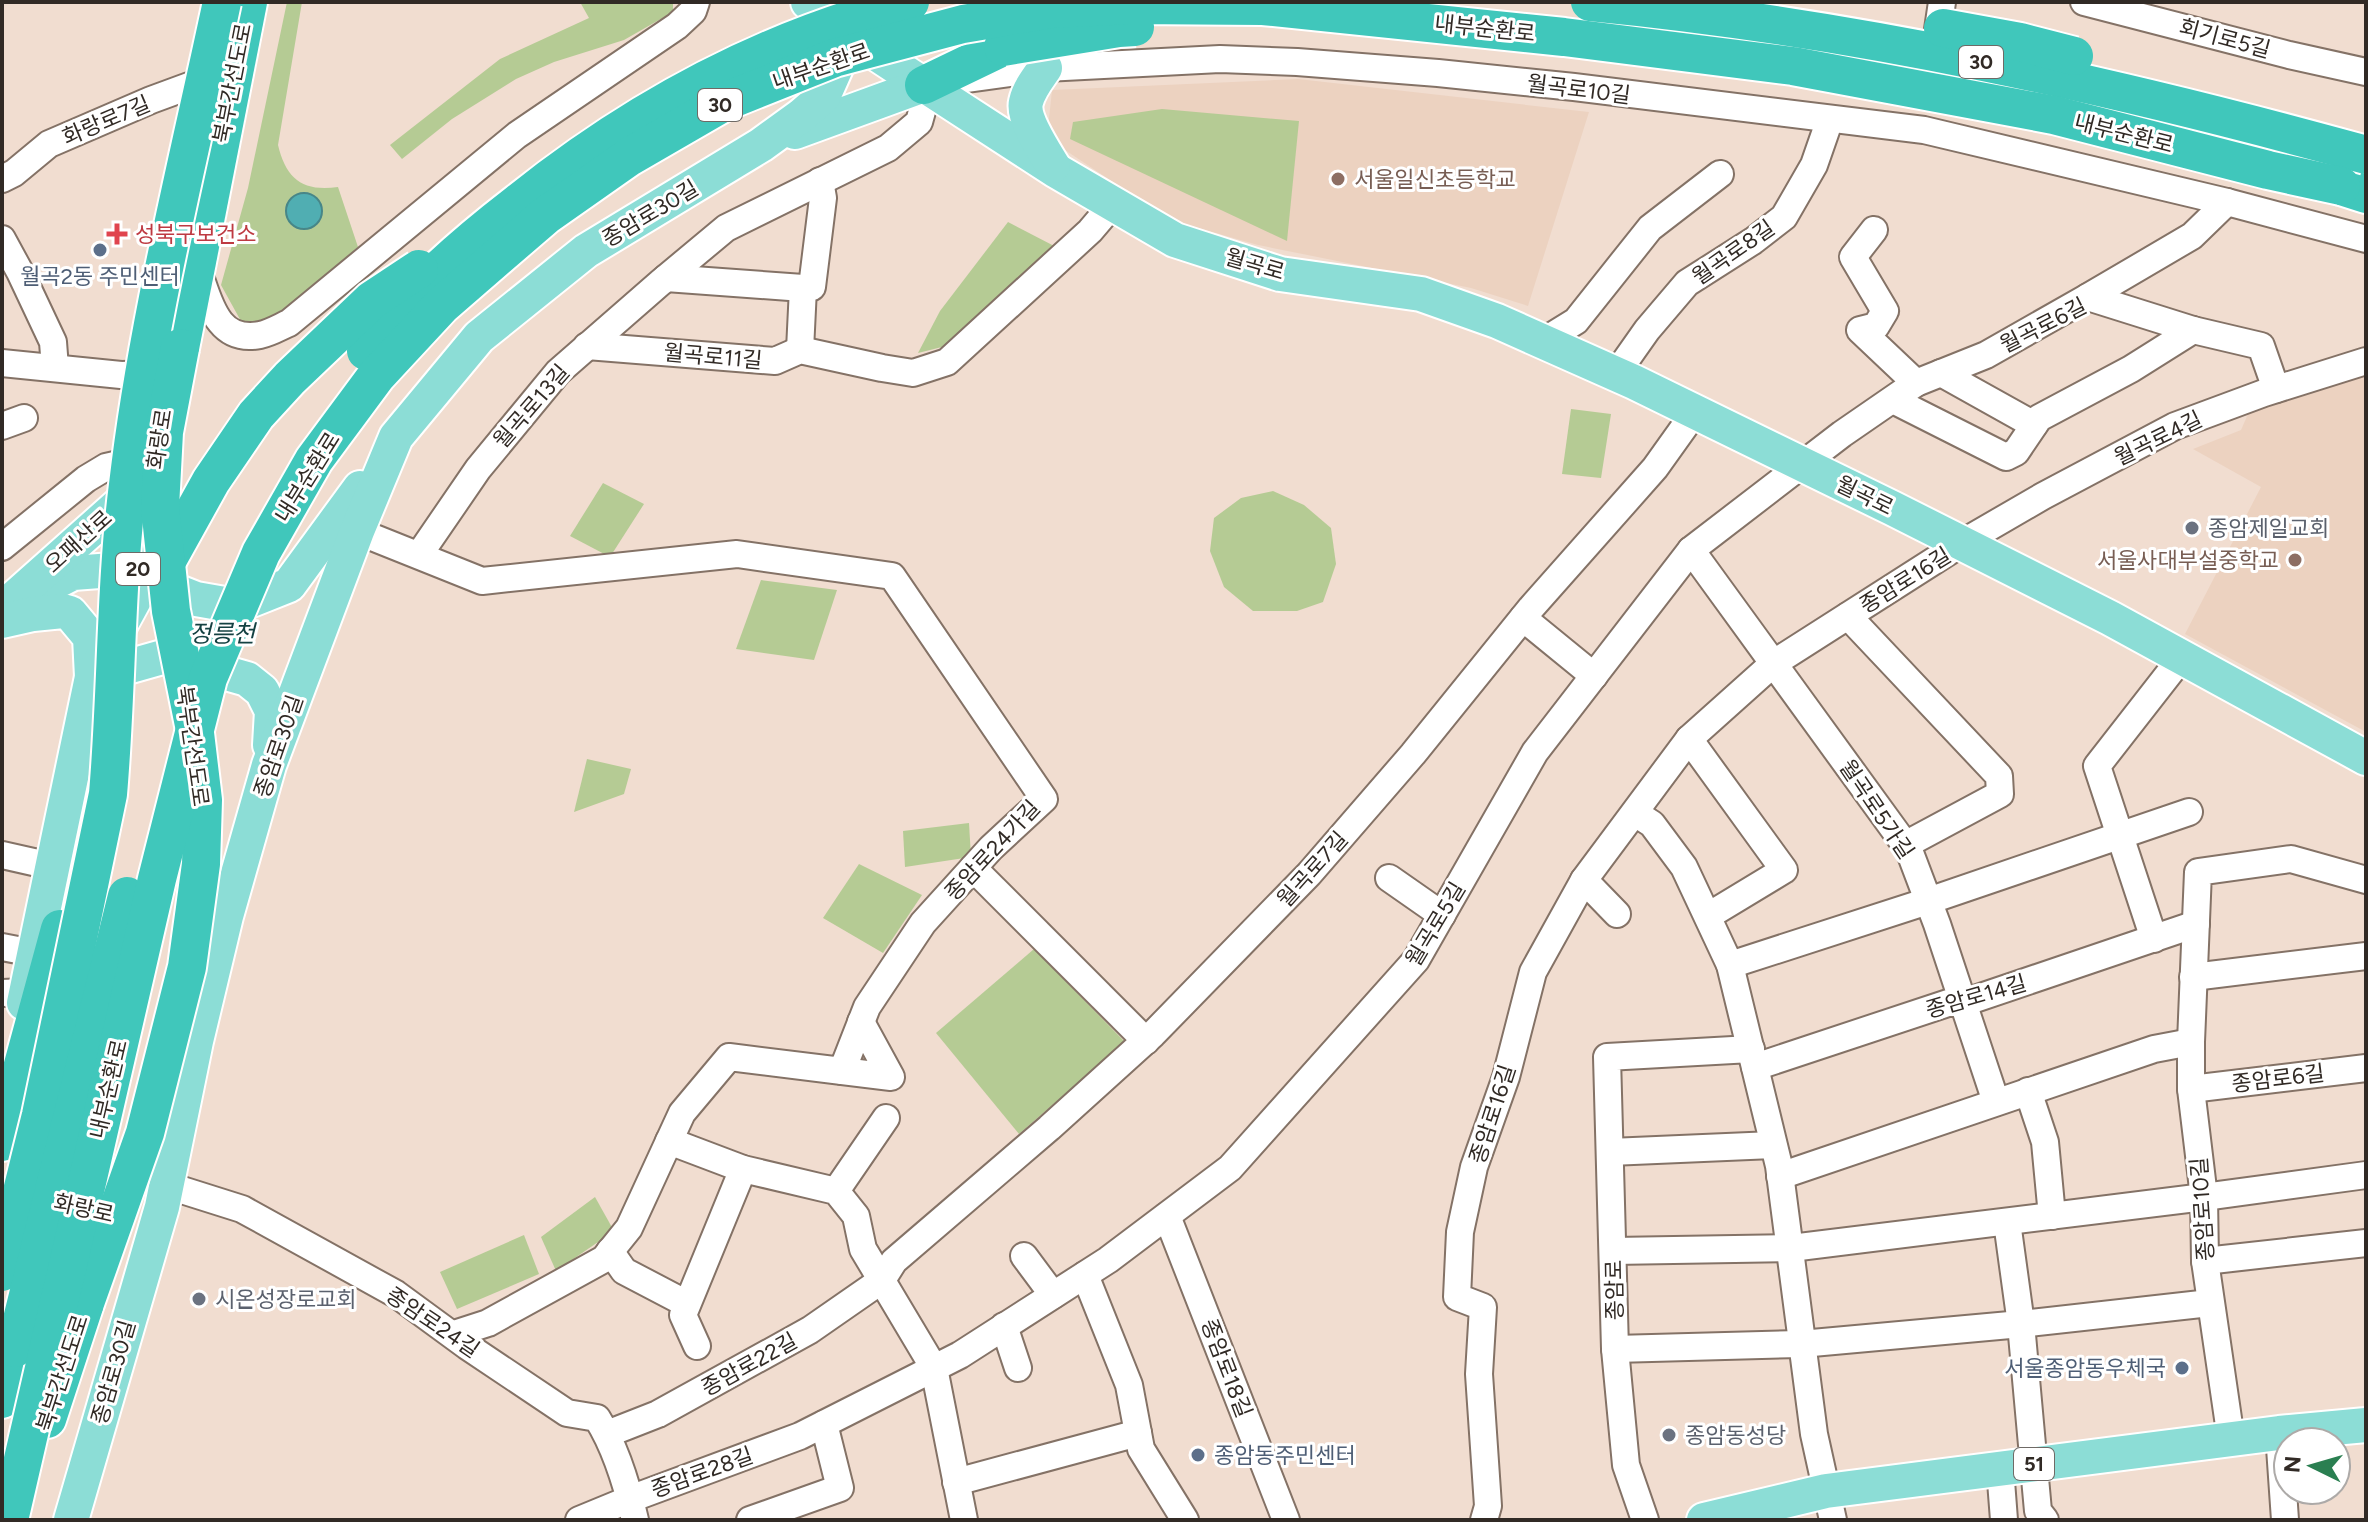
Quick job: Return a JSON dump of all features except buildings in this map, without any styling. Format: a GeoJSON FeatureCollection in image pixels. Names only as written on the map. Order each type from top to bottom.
{"type":"FeatureCollection","features":[{"type":"Feature","properties":{"kind":"highway","name":"북부간선도로"},"geometry":{"type":"LineString","coordinates":[[2,1272],[41,1115],[108,794],[120,555],[128,482],[153,325],[222,2]]}},
{"type":"Feature","properties":{"kind":"highway","name":"북부간선도로"},"geometry":{"type":"LineString","coordinates":[[11,1520],[145,1133],[187,967],[201,864],[203,800],[194,725],[171,611],[160,507],[163,447],[248,2]]}},
{"type":"Feature","properties":{"kind":"highway","name":"내부순환로"},"geometry":{"type":"LineString","coordinates":[[2,1399],[125,903],[197,637],[239,538],[307,430],[352,367],[417,291],[505,213],[599,141],[695,84],[734,65],[803,36],[910,2]]}},
{"type":"Feature","properties":{"kind":"highway","name":"내부순환로"},"geometry":{"type":"LineString","coordinates":[[1590,2],[1802,30],[2004,66],[2220,115],[2366,155]]}},
{"type":"Feature","properties":{"kind":"highway"},"geometry":{"type":"LineString","coordinates":[[1783,2],[2020,42],[2175,80],[2366,136]]}},
{"type":"Feature","properties":{"kind":"highway","name":"내부순환로"},"geometry":{"type":"LineString","coordinates":[[11,1520],[157,879],[208,678],[261,553],[314,460],[377,375],[442,305],[545,216],[629,157],[724,102],[834,58],[963,24],[1052,9],[1132,5],[1263,6],[1564,37],[1793,66],[2054,115],[2353,190]]}},
{"type":"Feature","properties":{"kind":"highway"},"geometry":{"type":"LineString","coordinates":[[909,75],[1003,47],[1119,28],[1207,25],[1618,65],[1821,94],[1988,126],[2057,133],[2353,190]]}},
{"type":"Feature","properties":{"kind":"highway"},"geometry":{"type":"LineString","coordinates":[[2,1142],[32,943],[80,818],[124,662],[171,550],[211,481],[256,415],[290,378],[372,300],[505,213]]}},
{"type":"Feature","properties":{"kind":"main road","name":"화랑로"},"geometry":{"type":"LineString","coordinates":[[159,464],[170,374],[236,2]]}},
{"type":"Feature","properties":{"kind":"main road"},"geometry":{"type":"LineString","coordinates":[[263,2],[159,464],[147,573],[168,588],[196,599],[236,606],[289,585],[396,437]]}},
{"type":"Feature","properties":{"kind":"main road","name":"월곡로"},"geometry":{"type":"LineString","coordinates":[[808,2],[840,47],[909,75],[1055,170],[1175,240],[1280,274],[1421,294],[1497,321],[1616,374],[1962,543],[2110,618],[2366,758]]}},
{"type":"Feature","properties":{"kind":"main road","name":"종암로30길"},"geometry":{"type":"LineString","coordinates":[[71,1520],[155,1204],[226,916],[269,765],[357,531],[396,437],[479,337],[586,251],[761,145],[823,97],[840,47]]}},
{"type":"Feature","properties":{"kind":"main road"},"geometry":{"type":"LineString","coordinates":[[1045,68],[1027,99],[1025,110],[1055,170]]}},
{"type":"Feature","properties":{"kind":"main road","name":"종암로30길"},"geometry":{"type":"LineString","coordinates":[[761,145],[884,98],[909,75]]}},
{"type":"Feature","properties":{"kind":"main road","name":"오패산로"},"geometry":{"type":"LineString","coordinates":[[2,611],[159,464]]}},
{"type":"Feature","properties":{"kind":"main road","name":"오패산로"},"geometry":{"type":"LineString","coordinates":[[2,611],[73,573],[147,573]]}},
{"type":"Feature","properties":{"kind":"main road","name":"20"},"geometry":{"type":"LineString","coordinates":[[2,1125],[14,992],[32,943],[92,677],[147,573]]}},
{"type":"Feature","properties":{"kind":"main road"},"geometry":{"type":"LineString","coordinates":[[2,621],[33,614],[70,613],[90,637],[92,677],[166,656],[247,679],[262,691],[272,711],[269,765]]}},
{"type":"Feature","properties":{"kind":"main road","name":"화랑로"},"geometry":{"type":"LineString","coordinates":[[16,1188],[155,1204]]}},
{"type":"Feature","properties":{"kind":"main road","name":"51"},"geometry":{"type":"LineString","coordinates":[[1704,1520],[1829,1506],[2000,1468],[2272,1434]]}},
{"type":"Feature","properties":{"kind":"street"},"geometry":{"type":"LineString","coordinates":[[200,276],[211,309],[220,324],[229,329],[243,335],[259,335],[289,323],[517,135],[677,26],[693,11],[696,2]]}},
{"type":"Feature","properties":{"kind":"street"},"geometry":{"type":"LineString","coordinates":[[1924,130],[1942,2]]}},
{"type":"Feature","properties":{"kind":"street","name":"회기로5길"},"geometry":{"type":"LineString","coordinates":[[2084,2],[2366,72]]}},
{"type":"Feature","properties":{"kind":"street","name":"월곡로10길"},"geometry":{"type":"LineString","coordinates":[[909,75],[1220,59],[1297,62],[1574,87],[1924,130],[2227,202],[2366,239]]}},
{"type":"Feature","properties":{"kind":"street","name":"월곡로13길"},"geometry":{"type":"LineString","coordinates":[[419,555],[478,469],[558,372],[587,346],[726,228],[888,148],[919,122],[924,104],[909,75]]}},
{"type":"Feature","properties":{"kind":"street","name":"화랑로7길"},"geometry":{"type":"LineString","coordinates":[[2,179],[49,144],[151,100],[189,86],[220,91]]}},
{"type":"Feature","properties":{"kind":"street","name":"월곡로8길"},"geometry":{"type":"LineString","coordinates":[[1616,374],[1647,330],[1687,283],[1753,241],[1784,217],[1814,165],[1830,119]]}},
{"type":"Feature","properties":{"kind":"street"},"geometry":{"type":"LineString","coordinates":[[1542,342],[1576,321],[1650,228],[1720,174]]}},
{"type":"Feature","properties":{"kind":"street"},"geometry":{"type":"LineString","coordinates":[[666,278],[812,287],[823,198],[820,181]]}},
{"type":"Feature","properties":{"kind":"street"},"geometry":{"type":"LineString","coordinates":[[2088,297],[2192,236],[2227,202]]}},
{"type":"Feature","properties":{"kind":"street","name":"월곡로11길"},"geometry":{"type":"LineString","coordinates":[[587,346],[775,361],[800,350],[913,373],[947,362],[1090,231],[1113,204]]}},
{"type":"Feature","properties":{"kind":"street"},"geometry":{"type":"LineString","coordinates":[[1874,230],[1853,257],[1885,311],[1876,326],[1860,330],[1929,378],[2034,425]]}},
{"type":"Feature","properties":{"kind":"street"},"geometry":{"type":"LineString","coordinates":[[2,239],[53,342],[55,368]]}},
{"type":"Feature","properties":{"kind":"street"},"geometry":{"type":"LineString","coordinates":[[800,350],[803,288]]}},
{"type":"Feature","properties":{"kind":"street","name":"월곡로6길"},"geometry":{"type":"LineString","coordinates":[[1804,465],[1842,434],[1929,378],[1986,355],[2088,297],[2193,330],[2261,346],[2276,389]]}},
{"type":"Feature","properties":{"kind":"street"},"geometry":{"type":"LineString","coordinates":[[1893,400],[2006,457],[2016,452],[2039,418],[2131,369],[2193,330]]}},
{"type":"Feature","properties":{"kind":"street","name":"월곡로4길"},"geometry":{"type":"LineString","coordinates":[[1962,543],[2175,426],[2276,389],[2366,361]]}},
{"type":"Feature","properties":{"kind":"street"},"geometry":{"type":"LineString","coordinates":[[2,363],[121,375],[170,374]]}},
{"type":"Feature","properties":{"kind":"street","name":"월곡로7길"},"geometry":{"type":"LineString","coordinates":[[882,1280],[894,1261],[1146,1041],[1309,874],[1413,754],[1523,618],[1655,468],[1695,412]]}},
{"type":"Feature","properties":{"kind":"street"},"geometry":{"type":"LineString","coordinates":[[2,547],[86,479],[106,467],[159,464]]}},
{"type":"Feature","properties":{"kind":"street","name":"월곡로5길"},"geometry":{"type":"LineString","coordinates":[[934,1368],[960,1355],[1108,1260],[1230,1168],[1416,960],[1535,752],[1691,550],[1804,465]]}},
{"type":"Feature","properties":{"kind":"street","name":"종암로24가길"},"geometry":{"type":"LineString","coordinates":[[357,531],[482,581],[737,554],[892,576],[1044,799],[973,868],[923,923],[867,1007],[842,1071]]}},
{"type":"Feature","properties":{"kind":"street","name":"종암로16길"},"geometry":{"type":"LineString","coordinates":[[1484,1520],[1488,1506],[1479,1374],[1483,1307],[1457,1297],[1460,1232],[1474,1167],[1506,1077],[1533,972],[1584,880],[1689,739],[1774,663],[1962,543]]}},
{"type":"Feature","properties":{"kind":"street","name":"월곡로5가길"},"geometry":{"type":"LineString","coordinates":[[1691,550],[1905,845],[1928,901],[1996,1102]]}},
{"type":"Feature","properties":{"kind":"street","name":"종암로16길"},"geometry":{"type":"LineString","coordinates":[[1848,616],[1999,776],[2000,794],[1905,845]]}},
{"type":"Feature","properties":{"kind":"street"},"geometry":{"type":"LineString","coordinates":[[1523,618],[1594,676]]}},
{"type":"Feature","properties":{"kind":"street"},"geometry":{"type":"LineString","coordinates":[[2154,939],[2097,766],[2182,657]]}},
{"type":"Feature","properties":{"kind":"street"},"geometry":{"type":"LineString","coordinates":[[1689,739],[1784,870],[1708,916]]}},
{"type":"Feature","properties":{"kind":"street"},"geometry":{"type":"LineString","coordinates":[[1730,965],[2189,812]]}},
{"type":"Feature","properties":{"kind":"street"},"geometry":{"type":"LineString","coordinates":[[1635,813],[1652,824],[1684,867],[1730,965],[1780,1176],[1815,1439],[1829,1506]]}},
{"type":"Feature","properties":{"kind":"street"},"geometry":{"type":"LineString","coordinates":[[2,855],[51,866]]}},
{"type":"Feature","properties":{"kind":"street","name":"종암로10길"},"geometry":{"type":"LineString","coordinates":[[2231,1439],[2205,1261],[2204,1197],[2191,1089],[2198,872],[2291,859],[2366,880]]}},
{"type":"Feature","properties":{"kind":"street"},"geometry":{"type":"LineString","coordinates":[[973,868],[1146,1041]]}},
{"type":"Feature","properties":{"kind":"street"},"geometry":{"type":"LineString","coordinates":[[1389,878],[1442,915]]}},
{"type":"Feature","properties":{"kind":"street"},"geometry":{"type":"LineString","coordinates":[[1584,880],[1617,914]]}},
{"type":"Feature","properties":{"kind":"street","name":"종암로14길"},"geometry":{"type":"LineString","coordinates":[[1607,1057],[1753,1058],[1948,1003],[1963,1003],[2196,924]]}},
{"type":"Feature","properties":{"kind":"street"},"geometry":{"type":"LineString","coordinates":[[2193,977],[2366,956]]}},
{"type":"Feature","properties":{"kind":"street"},"geometry":{"type":"LineString","coordinates":[[454,1334],[488,1323],[604,1259],[629,1228],[682,1113],[729,1057],[891,1077],[861,1022]]}},
{"type":"Feature","properties":{"kind":"street"},"geometry":{"type":"LineString","coordinates":[[1780,1176],[2154,1049],[2191,1042]]}},
{"type":"Feature","properties":{"kind":"street","name":"종암로"},"geometry":{"type":"LineString","coordinates":[[1607,1057],[1615,1349],[1626,1465],[1645,1520]]}},
{"type":"Feature","properties":{"kind":"street","name":"종암로6길"},"geometry":{"type":"LineString","coordinates":[[2191,1089],[2366,1068]]}},
{"type":"Feature","properties":{"kind":"street"},"geometry":{"type":"LineString","coordinates":[[2028,1091],[2045,1142],[2052,1216]]}},
{"type":"Feature","properties":{"kind":"street"},"geometry":{"type":"LineString","coordinates":[[836,1191],[886,1118]]}},
{"type":"Feature","properties":{"kind":"street"},"geometry":{"type":"LineString","coordinates":[[669,1141],[743,1169],[836,1191],[856,1216],[863,1249],[934,1368],[964,1520]]}},
{"type":"Feature","properties":{"kind":"street"},"geometry":{"type":"LineString","coordinates":[[1610,1152],[1773,1145]]}},
{"type":"Feature","properties":{"kind":"street"},"geometry":{"type":"LineString","coordinates":[[610,1251],[624,1271],[687,1304],[743,1169]]}},
{"type":"Feature","properties":{"kind":"street"},"geometry":{"type":"LineString","coordinates":[[1613,1251],[1791,1248],[2366,1175]]}},
{"type":"Feature","properties":{"kind":"street","name":"종암로24길"},"geometry":{"type":"LineString","coordinates":[[155,1204],[242,1209],[396,1294],[567,1413],[597,1418],[607,1434]]}},
{"type":"Feature","properties":{"kind":"street","name":"종암로18길"},"geometry":{"type":"LineString","coordinates":[[1167,1216],[1286,1520]]}},
{"type":"Feature","properties":{"kind":"street"},"geometry":{"type":"LineString","coordinates":[[2007,1222],[2021,1324],[2038,1511],[2045,1520]]}},
{"type":"Feature","properties":{"kind":"street"},"geometry":{"type":"LineString","coordinates":[[2205,1261],[2366,1243]]}},
{"type":"Feature","properties":{"kind":"street"},"geometry":{"type":"LineString","coordinates":[[1024,1256],[1053,1295]]}},
{"type":"Feature","properties":{"kind":"street"},"geometry":{"type":"LineString","coordinates":[[1085,1275],[1129,1385],[1141,1449],[1185,1520]]}},
{"type":"Feature","properties":{"kind":"street","name":"종암로22길"},"geometry":{"type":"LineString","coordinates":[[607,1434],[658,1414],[810,1330],[882,1280]]}},
{"type":"Feature","properties":{"kind":"street"},"geometry":{"type":"LineString","coordinates":[[1615,1349],[1801,1344],[2210,1303]]}},
{"type":"Feature","properties":{"kind":"street","name":"종암로22길"},"geometry":{"type":"LineString","coordinates":[[687,1304],[683,1315],[697,1346]]}},
{"type":"Feature","properties":{"kind":"street"},"geometry":{"type":"LineString","coordinates":[[1004,1326],[1018,1368]]}},
{"type":"Feature","properties":{"kind":"street","name":"종암로28길"},"geometry":{"type":"LineString","coordinates":[[579,1520],[633,1509],[800,1436],[934,1368]]}},
{"type":"Feature","properties":{"kind":"street"},"geometry":{"type":"LineString","coordinates":[[750,1520],[840,1488],[824,1424]]}},
{"type":"Feature","properties":{"kind":"street"},"geometry":{"type":"LineString","coordinates":[[956,1482],[1138,1433]]}},
{"type":"Feature","properties":{"kind":"street"},"geometry":{"type":"LineString","coordinates":[[607,1434],[633,1509]]}},
{"type":"Feature","properties":{"kind":"street"},"geometry":{"type":"LineString","coordinates":[[2000,1468],[2004,1520]]}},
{"type":"Feature","properties":{"kind":"shaded area","name":"서울일신초등학교"},"geometry":{"type":"Polygon","coordinates":[[[1298,79],[1589,112],[1528,306],[1471,288],[1258,245],[1170,220],[1047,138],[1052,90],[1298,79]]]}},
{"type":"Feature","properties":{"kind":"shaded area","name":"서울사대부설중학교"},"geometry":{"type":"Polygon","coordinates":[[[2366,369],[2366,732],[2185,634],[2261,487],[2193,449],[2241,430],[2248,414],[2366,369]]]}},
{"type":"Feature","properties":{"kind":"green space"},"geometry":{"type":"Polygon","coordinates":[[[287,2],[302,2],[278,145],[281,157],[298,181],[315,187],[338,187],[358,247],[273,321],[242,323],[221,285],[248,188],[287,2]]]}},
{"type":"Feature","properties":{"kind":"green space"},"geometry":{"type":"Polygon","coordinates":[[[580,2],[673,2],[673,12],[624,40],[554,62],[516,79],[452,119],[402,159],[390,145],[500,59],[589,18],[580,2]]]}},
{"type":"Feature","properties":{"kind":"green space"},"geometry":{"type":"Polygon","coordinates":[[[1162,109],[1299,121],[1287,241],[1070,139],[1073,122],[1162,109]]]}},
{"type":"Feature","properties":{"kind":"green space"},"geometry":{"type":"Polygon","coordinates":[[[1008,222],[1058,248],[946,346],[918,353],[940,311],[1008,222]]]}},
{"type":"Feature","properties":{"kind":"green space"},"geometry":{"type":"Polygon","coordinates":[[[1571,409],[1611,414],[1601,478],[1562,474],[1571,409]]]}},
{"type":"Feature","properties":{"kind":"green space"},"geometry":{"type":"Polygon","coordinates":[[[603,483],[644,504],[610,557],[570,536],[603,483]]]}},
{"type":"Feature","properties":{"kind":"green space"},"geometry":{"type":"Polygon","coordinates":[[[1273,491],[1304,505],[1331,528],[1336,564],[1323,602],[1297,611],[1253,611],[1224,587],[1210,551],[1214,518],[1241,498],[1273,491]]]}},
{"type":"Feature","properties":{"kind":"green space"},"geometry":{"type":"Polygon","coordinates":[[[761,580],[837,590],[814,660],[736,649],[761,580]]]}},
{"type":"Feature","properties":{"kind":"green space"},"geometry":{"type":"Polygon","coordinates":[[[587,759],[631,769],[624,794],[574,812],[587,759]]]}},
{"type":"Feature","properties":{"kind":"green space"},"geometry":{"type":"Polygon","coordinates":[[[969,823],[971,857],[905,867],[903,831],[969,823]]]}},
{"type":"Feature","properties":{"kind":"green space"},"geometry":{"type":"Polygon","coordinates":[[[859,864],[922,895],[883,953],[823,918],[859,864]]]}},
{"type":"Feature","properties":{"kind":"green space"},"geometry":{"type":"Polygon","coordinates":[[[1034,949],[1125,1042],[1019,1134],[936,1033],[1034,949]]]}},
{"type":"Feature","properties":{"kind":"green space"},"geometry":{"type":"Polygon","coordinates":[[[595,1197],[614,1231],[556,1271],[541,1237],[595,1197]]]}},
{"type":"Feature","properties":{"kind":"green space"},"geometry":{"type":"Polygon","coordinates":[[[524,1235],[539,1274],[457,1309],[440,1272],[524,1235]]]}},
{"type":"Feature","properties":{"kind":"water"},"geometry":{"type":"Polygon","coordinates":[[[304,193],[317,198],[322,211],[317,224],[304,229],[291,224],[286,211],[291,198],[304,193]]]}},
{"type":"Feature","properties":{"kind":"place","name":"서울일신초등학교"},"geometry":{"type":"Point","coordinates":[1338,179]}},
{"type":"Feature","properties":{"kind":"place","name":"성북구보건소"},"geometry":{"type":"Point","coordinates":[117,234]}},
{"type":"Feature","properties":{"kind":"place","name":"월곡2동 주민센터"},"geometry":{"type":"Point","coordinates":[100,250]}},
{"type":"Feature","properties":{"kind":"place","name":"종암제일교회"},"geometry":{"type":"Point","coordinates":[2192,528]}},
{"type":"Feature","properties":{"kind":"place","name":"서울사대부설중학교"},"geometry":{"type":"Point","coordinates":[2295,560]}},
{"type":"Feature","properties":{"kind":"place","name":"시온성장로교회"},"geometry":{"type":"Point","coordinates":[199,1299]}},
{"type":"Feature","properties":{"kind":"place","name":"서울종암동우체국"},"geometry":{"type":"Point","coordinates":[2182,1368]}},
{"type":"Feature","properties":{"kind":"place","name":"종암동성당"},"geometry":{"type":"Point","coordinates":[1669,1435]}},
{"type":"Feature","properties":{"kind":"place","name":"종암동주민센터"},"geometry":{"type":"Point","coordinates":[1198,1455]}},
{"type":"Feature","properties":{"kind":"water label","name":"정릉천"},"geometry":{"type":"Point","coordinates":[222,634]}}]}
